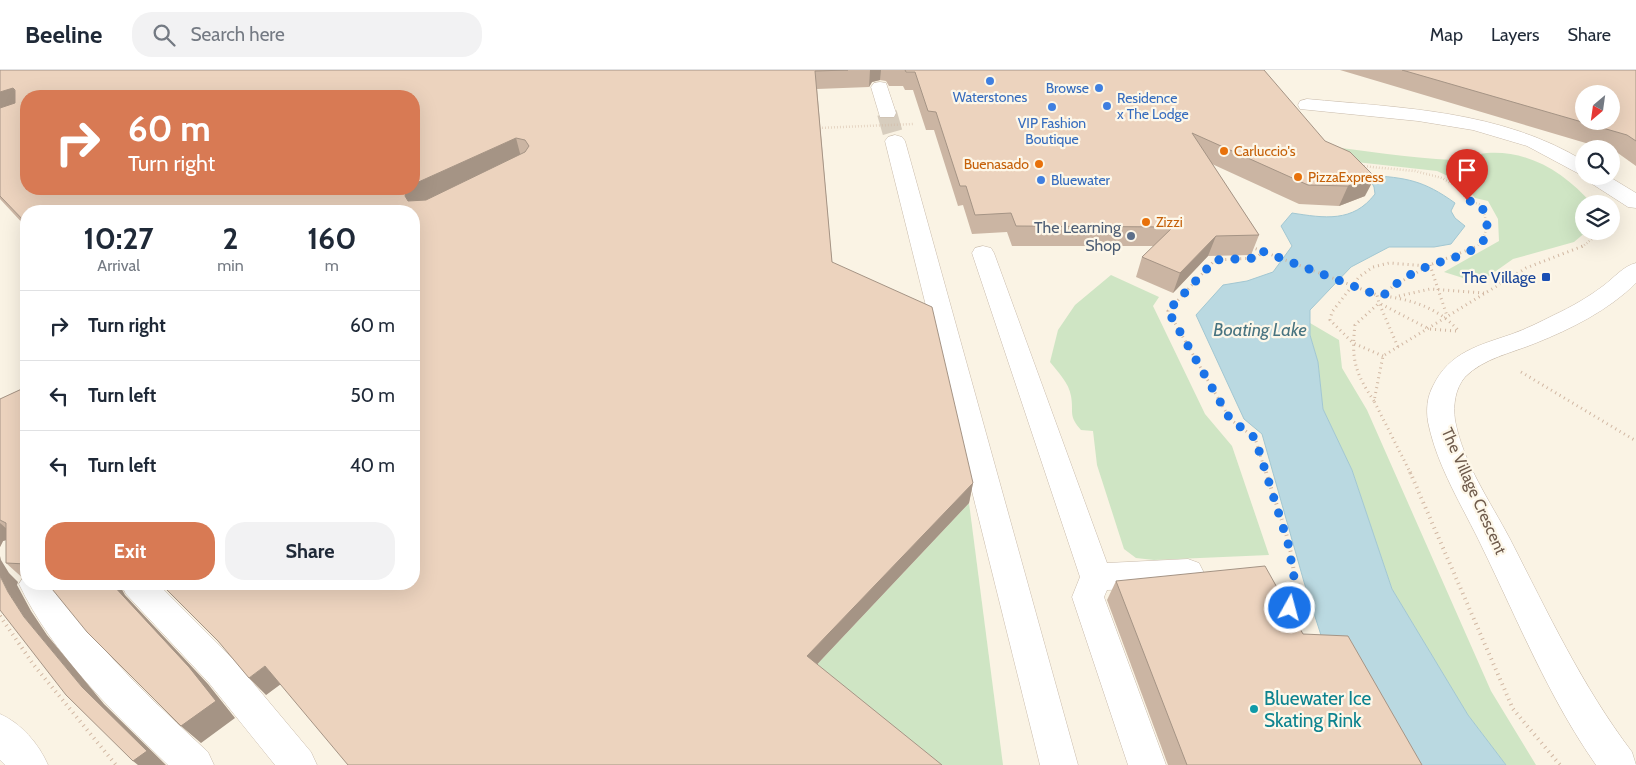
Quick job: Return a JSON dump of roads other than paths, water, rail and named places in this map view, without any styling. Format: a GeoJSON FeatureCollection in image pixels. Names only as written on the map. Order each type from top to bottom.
{"type":"FeatureCollection","features":[{"type":"Feature","properties":{"kind":"street"},"geometry":{"type":"LineString","coordinates":[[880,87],[887,112]]}},
{"type":"Feature","properties":{"kind":"street"},"geometry":{"type":"LineString","coordinates":[[1307,105],[1431,117],[1499,131],[1528,140],[1575,165]]}},
{"type":"Feature","properties":{"kind":"street"},"geometry":{"type":"LineString","coordinates":[[905,132],[1059,765]]}},
{"type":"Feature","properties":{"kind":"street"},"geometry":{"type":"LineString","coordinates":[[1608,185],[1636,202]]}},
{"type":"Feature","properties":{"kind":"street"},"geometry":{"type":"LineString","coordinates":[[983,254],[1096,577],[1088,597],[1147,765]]}},
{"type":"Feature","properties":{"kind":"street","name":"The Village Crescent"},"geometry":{"type":"LineString","coordinates":[[1619,765],[1577,702],[1478,506],[1444,430],[1441,407],[1444,386],[1465,362],[1530,337],[1569,318],[1600,300],[1636,270]]}},
{"type":"Feature","properties":{"kind":"street"},"geometry":{"type":"LineString","coordinates":[[1096,577],[1188,573]]}},
{"type":"Feature","properties":{"kind":"street"},"geometry":{"type":"LineString","coordinates":[[39,590],[53,613],[108,680],[195,765]]}},
{"type":"Feature","properties":{"kind":"street"},"geometry":{"type":"LineString","coordinates":[[143,590],[189,635],[263,718],[298,765]]}},
{"type":"Feature","properties":{"kind":"street"},"geometry":{"type":"LineString","coordinates":[[0,732],[29,765]]}},
{"type":"Feature","properties":{"kind":"water","name":"Boating Lake"},"geometry":{"type":"Polygon","coordinates":[[[1368,175],[1404,179],[1433,189],[1455,203],[1451,211],[1455,218],[1465,226],[1451,244],[1434,247],[1389,247],[1351,267],[1310,310],[1310,335],[1318,362],[1323,409],[1352,470],[1392,589],[1468,715],[1506,765],[1393,765],[1327,654],[1304,582],[1262,434],[1244,419],[1196,315],[1223,285],[1247,281],[1273,272],[1292,246],[1281,226],[1292,213],[1327,217],[1337,216],[1357,210],[1366,203],[1375,194],[1368,175]]]}},
{"type":"Feature","properties":{"kind":"tunnel"},"geometry":{"type":"LineString","coordinates":[[887,113],[895,141]]}},
{"type":"Feature","properties":{"kind":"place","name":"Waterstones"},"geometry":{"type":"Point","coordinates":[990,81]}},
{"type":"Feature","properties":{"kind":"place","name":"Browse"},"geometry":{"type":"Point","coordinates":[1099,88]}},
{"type":"Feature","properties":{"kind":"place","name":"Residence x The Lodge"},"geometry":{"type":"Point","coordinates":[1107,106]}},
{"type":"Feature","properties":{"kind":"place","name":"VIP Fashion Boutique"},"geometry":{"type":"Point","coordinates":[1052,107]}},
{"type":"Feature","properties":{"kind":"place","name":"Carluccio's"},"geometry":{"type":"Point","coordinates":[1224,151]}},
{"type":"Feature","properties":{"kind":"place","name":"Buenasado"},"geometry":{"type":"Point","coordinates":[1039,164]}},
{"type":"Feature","properties":{"kind":"place","name":"PizzaExpress"},"geometry":{"type":"Point","coordinates":[1298,177]}},
{"type":"Feature","properties":{"kind":"place","name":"Bluewater"},"geometry":{"type":"Point","coordinates":[1041,180]}},
{"type":"Feature","properties":{"kind":"place","name":"Zizzi"},"geometry":{"type":"Point","coordinates":[1146,222]}},
{"type":"Feature","properties":{"kind":"place","name":"The Learning Shop"},"geometry":{"type":"Point","coordinates":[1131,236]}},
{"type":"Feature","properties":{"kind":"place","name":"The Village"},"geometry":{"type":"Point","coordinates":[1546,277]}},
{"type":"Feature","properties":{"kind":"place","name":"Bluewater Ice Skating Rink"},"geometry":{"type":"Point","coordinates":[1254,709]}}]}
